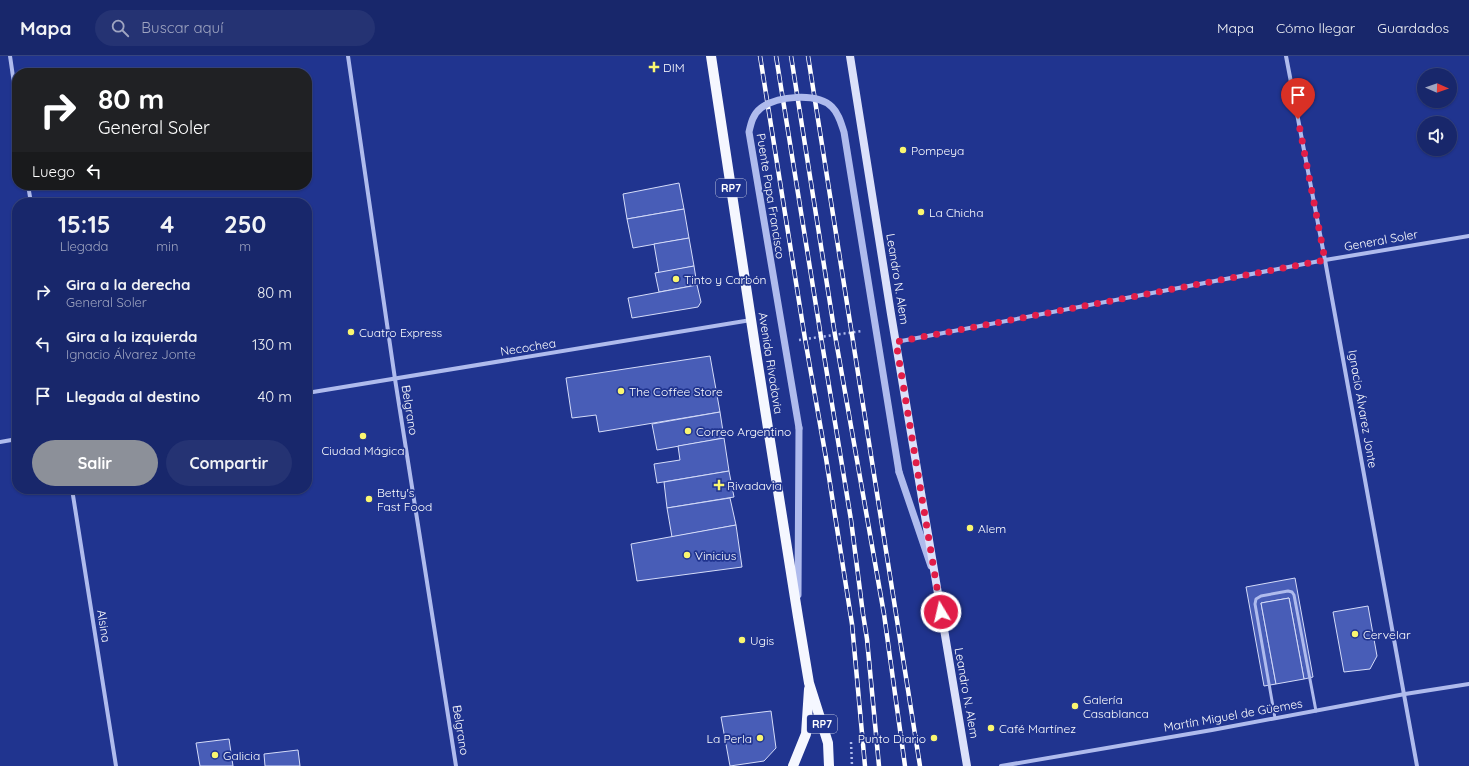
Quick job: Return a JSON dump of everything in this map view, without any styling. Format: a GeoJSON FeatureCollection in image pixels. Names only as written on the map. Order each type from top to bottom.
{"type":"FeatureCollection","features":[{"type":"Feature","properties":{"kind":"main road","name":"Avenida Rivadavia"},"geometry":{"type":"LineString","coordinates":[[711,56],[798,617],[809,682],[828,743],[829,766]]}},
{"type":"Feature","properties":{"kind":"main road","name":"Leandro N. Alem"},"geometry":{"type":"LineString","coordinates":[[850,56],[891,314],[967,766]]}},
{"type":"Feature","properties":{"kind":"main road"},"geometry":{"type":"LineString","coordinates":[[793,766],[806,734],[809,682]]}},
{"type":"Feature","properties":{"kind":"street"},"geometry":{"type":"LineString","coordinates":[[10,56],[12,70]]}},
{"type":"Feature","properties":{"kind":"street","name":"Belgrano"},"geometry":{"type":"LineString","coordinates":[[348,56],[395,379],[456,766]]}},
{"type":"Feature","properties":{"kind":"street","name":"Ignacio Álvarez Jonte"},"geometry":{"type":"LineString","coordinates":[[1286,56],[1325,260],[1417,766]]}},
{"type":"Feature","properties":{"kind":"street","name":"Puente Papa Francisco"},"geometry":{"type":"LineString","coordinates":[[798,617],[799,428],[749,132],[752,119],[761,108],[776,100],[792,98],[821,100],[831,106],[838,114],[844,132],[899,472],[937,586]]}},
{"type":"Feature","properties":{"kind":"street","name":"General Soler"},"geometry":{"type":"LineString","coordinates":[[896,342],[1325,260],[1469,236]]}},
{"type":"Feature","properties":{"kind":"street","name":"Necochea"},"geometry":{"type":"LineString","coordinates":[[312,392],[751,320]]}},
{"type":"Feature","properties":{"kind":"street"},"geometry":{"type":"LineString","coordinates":[[0,442],[12,440]]}},
{"type":"Feature","properties":{"kind":"street","name":"Alsina"},"geometry":{"type":"LineString","coordinates":[[73,494],[116,766]]}},
{"type":"Feature","properties":{"kind":"street","name":"Martín Miguel de Güemes"},"geometry":{"type":"LineString","coordinates":[[1001,766],[1469,684]]}},
{"type":"Feature","properties":{"kind":"lane"},"geometry":{"type":"LineString","coordinates":[[1276,718],[1255,604],[1256,599],[1261,596],[1288,591],[1292,592],[1294,595],[1316,711]]}},
{"type":"Feature","properties":{"kind":"path"},"geometry":{"type":"LineString","coordinates":[[797,340],[866,330]]}},
{"type":"Feature","properties":{"kind":"path"},"geometry":{"type":"LineString","coordinates":[[851,742],[852,766]]}},
{"type":"Feature","properties":{"kind":"building"},"geometry":{"type":"Polygon","coordinates":[[[679,183],[684,209],[627,219],[623,194],[679,183]]]}},
{"type":"Feature","properties":{"kind":"building"},"geometry":{"type":"Polygon","coordinates":[[[684,209],[689,238],[633,248],[627,219],[684,209]]]}},
{"type":"Feature","properties":{"kind":"building"},"geometry":{"type":"Polygon","coordinates":[[[689,238],[694,266],[659,273],[654,244],[689,238]]]}},
{"type":"Feature","properties":{"kind":"building","name":"Tinto y Carbón"},"geometry":{"type":"Polygon","coordinates":[[[694,266],[697,285],[659,292],[655,273],[694,266]]]}},
{"type":"Feature","properties":{"kind":"building"},"geometry":{"type":"Polygon","coordinates":[[[697,285],[701,302],[698,307],[632,318],[628,298],[697,285]]]}},
{"type":"Feature","properties":{"kind":"building"},"geometry":{"type":"Polygon","coordinates":[[[710,356],[720,412],[599,432],[596,415],[572,418],[566,378],[710,356]]]}},
{"type":"Feature","properties":{"kind":"building","name":"Correo Argentino"},"geometry":{"type":"Polygon","coordinates":[[[720,412],[724,438],[657,450],[652,424],[720,412]]]}},
{"type":"Feature","properties":{"kind":"building"},"geometry":{"type":"Polygon","coordinates":[[[724,438],[729,471],[657,483],[654,464],[680,460],[678,446],[724,438]]]}},
{"type":"Feature","properties":{"kind":"building"},"geometry":{"type":"Polygon","coordinates":[[[729,471],[734,497],[667,508],[664,482],[729,471]]]}},
{"type":"Feature","properties":{"kind":"building"},"geometry":{"type":"Polygon","coordinates":[[[730,498],[736,525],[672,537],[667,508],[730,498]]]}},
{"type":"Feature","properties":{"kind":"building","name":"Vinicius"},"geometry":{"type":"Polygon","coordinates":[[[736,525],[742,567],[637,581],[631,544],[736,525]]]}},
{"type":"Feature","properties":{"kind":"building"},"geometry":{"type":"Polygon","coordinates":[[[1295,578],[1313,677],[1304,679],[1289,598],[1261,603],[1276,684],[1264,686],[1246,587],[1295,578]]]}},
{"type":"Feature","properties":{"kind":"building"},"geometry":{"type":"Polygon","coordinates":[[[1289,598],[1304,679],[1276,684],[1261,603],[1289,598]]]}},
{"type":"Feature","properties":{"kind":"building","name":"Cervelar"},"geometry":{"type":"Polygon","coordinates":[[[1368,606],[1377,656],[1370,669],[1344,672],[1333,612],[1368,606]]]}},
{"type":"Feature","properties":{"kind":"building"},"geometry":{"type":"Polygon","coordinates":[[[771,711],[776,748],[764,761],[730,766],[721,717],[771,711]]]}},
{"type":"Feature","properties":{"kind":"building","name":"Galicia"},"geometry":{"type":"Polygon","coordinates":[[[229,739],[233,766],[200,766],[196,743],[229,739]]]}},
{"type":"Feature","properties":{"kind":"building"},"geometry":{"type":"Polygon","coordinates":[[[298,750],[300,766],[265,766],[264,754],[298,750]]]}},
{"type":"Feature","properties":{"kind":"railway"},"geometry":{"type":"LineString","coordinates":[[760,56],[852,624],[865,766]]}},
{"type":"Feature","properties":{"kind":"railway"},"geometry":{"type":"LineString","coordinates":[[776,56],[851,520],[867,639],[879,766]]}},
{"type":"Feature","properties":{"kind":"railway"},"geometry":{"type":"LineString","coordinates":[[791,56],[835,335],[884,614],[905,766]]}},
{"type":"Feature","properties":{"kind":"railway"},"geometry":{"type":"LineString","coordinates":[[808,56],[920,766]]}},
{"type":"Feature","properties":{"kind":"place","name":"DIM"},"geometry":{"type":"Point","coordinates":[654,67]}},
{"type":"Feature","properties":{"kind":"place","name":"Pompeya"},"geometry":{"type":"Point","coordinates":[903,150]}},
{"type":"Feature","properties":{"kind":"place","name":"La Chicha"},"geometry":{"type":"Point","coordinates":[921,212]}},
{"type":"Feature","properties":{"kind":"place","name":"Tinto y Carbón"},"geometry":{"type":"Point","coordinates":[676,279]}},
{"type":"Feature","properties":{"kind":"place","name":"Cuatro Express"},"geometry":{"type":"Point","coordinates":[351,332]}},
{"type":"Feature","properties":{"kind":"place","name":"The Coffee Store"},"geometry":{"type":"Point","coordinates":[621,391]}},
{"type":"Feature","properties":{"kind":"place","name":"Correo Argentino"},"geometry":{"type":"Point","coordinates":[688,431]}},
{"type":"Feature","properties":{"kind":"place","name":"Ciudad Mágica"},"geometry":{"type":"Point","coordinates":[363,436]}},
{"type":"Feature","properties":{"kind":"place","name":"Rivadavia"},"geometry":{"type":"Point","coordinates":[719,485]}},
{"type":"Feature","properties":{"kind":"place","name":"Betty's Fast Food"},"geometry":{"type":"Point","coordinates":[369,499]}},
{"type":"Feature","properties":{"kind":"place","name":"Alem"},"geometry":{"type":"Point","coordinates":[970,528]}},
{"type":"Feature","properties":{"kind":"place","name":"Vinicius"},"geometry":{"type":"Point","coordinates":[687,555]}},
{"type":"Feature","properties":{"kind":"place","name":"Cervelar"},"geometry":{"type":"Point","coordinates":[1355,634]}},
{"type":"Feature","properties":{"kind":"place","name":"Ugis"},"geometry":{"type":"Point","coordinates":[742,640]}},
{"type":"Feature","properties":{"kind":"place","name":"Galería Casablanca"},"geometry":{"type":"Point","coordinates":[1075,706]}},
{"type":"Feature","properties":{"kind":"place","name":"Café Martínez"},"geometry":{"type":"Point","coordinates":[991,728]}},
{"type":"Feature","properties":{"kind":"place","name":"La Perla"},"geometry":{"type":"Point","coordinates":[760,738]}},
{"type":"Feature","properties":{"kind":"place","name":"Punto Diario"},"geometry":{"type":"Point","coordinates":[934,738]}},
{"type":"Feature","properties":{"kind":"place","name":"Galicia"},"geometry":{"type":"Point","coordinates":[215,755]}},
{"type":"Feature","properties":{"kind":"route"},"geometry":{"type":"LineString","coordinates":[[941,612],[896,342],[1325,260],[1298,119]]}}]}
